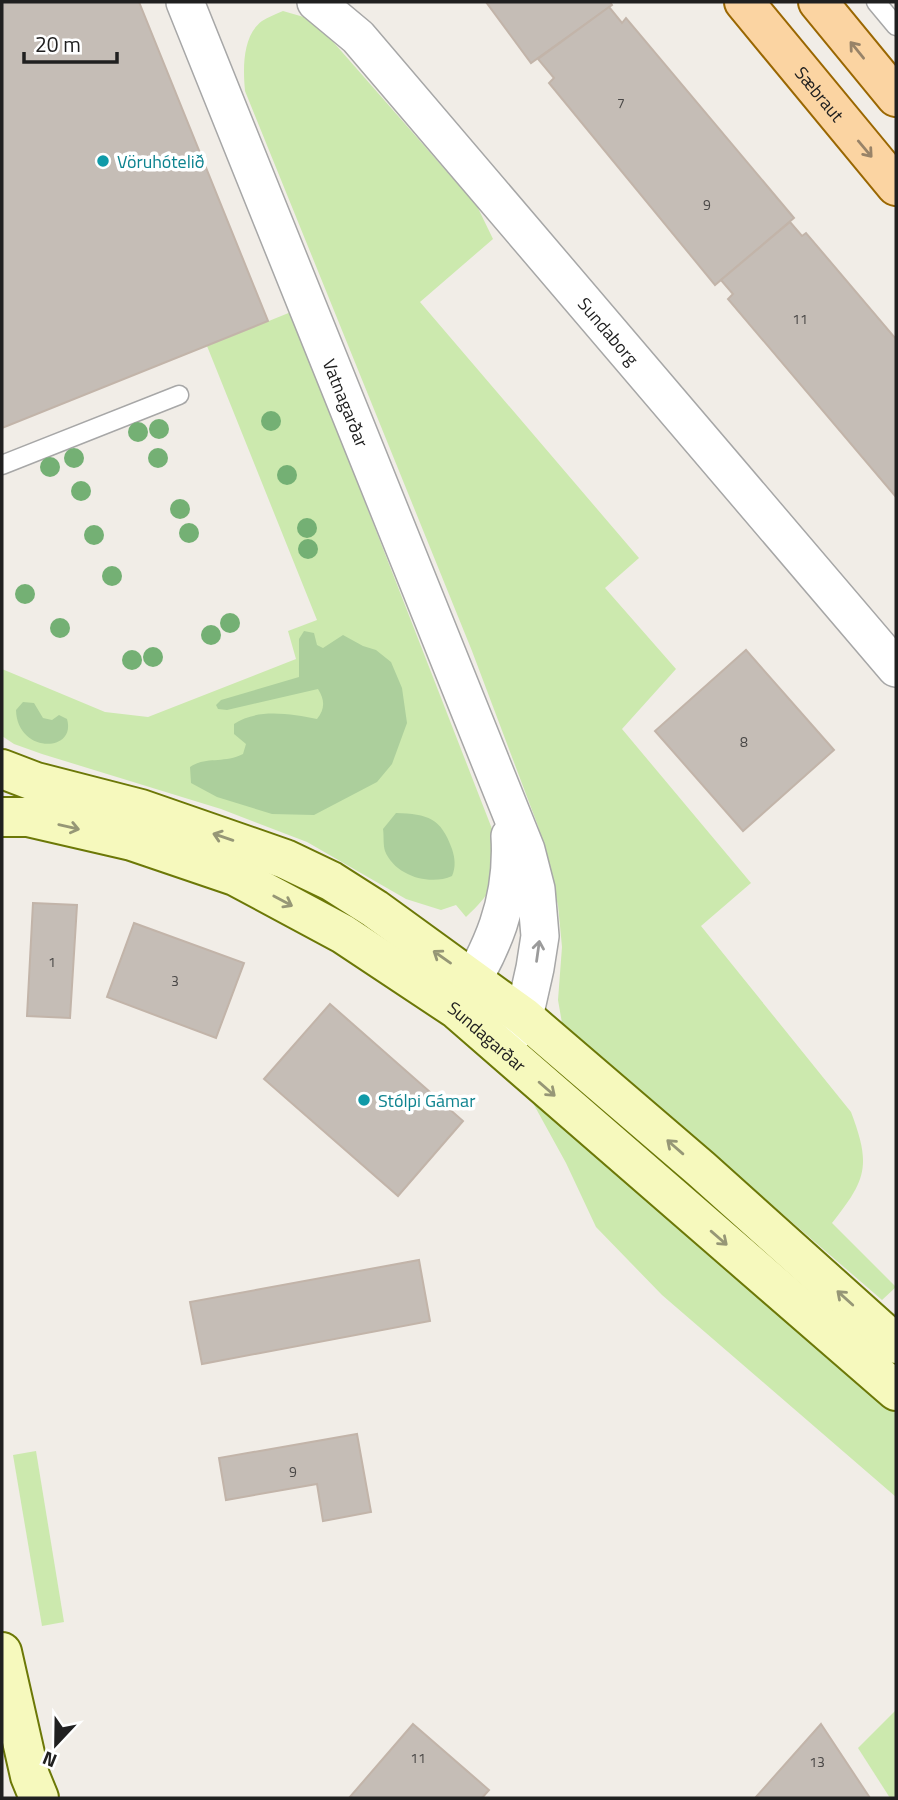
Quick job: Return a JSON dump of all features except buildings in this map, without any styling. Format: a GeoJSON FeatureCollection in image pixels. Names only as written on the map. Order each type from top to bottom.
{"type":"FeatureCollection","features":[{"type":"Feature","properties":{"kind":"main road","name":"Sæbraut"},"geometry":{"type":"LineString","coordinates":[[744,2],[896,186]]}},
{"type":"Feature","properties":{"kind":"main road"},"geometry":{"type":"LineString","coordinates":[[818,2],[896,97]]}},
{"type":"Feature","properties":{"kind":"main road","name":"Sundagarðar"},"geometry":{"type":"LineString","coordinates":[[2,769],[36,782],[141,809],[285,859],[331,881],[375,909],[465,994],[502,1049],[888,1357]]}},
{"type":"Feature","properties":{"kind":"main road","name":"Sundagarðar"},"geometry":{"type":"LineString","coordinates":[[2,817],[28,817],[132,841],[235,876],[343,934],[465,994],[524,1017],[701,1170],[888,1357]]}},
{"type":"Feature","properties":{"kind":"main road"},"geometry":{"type":"LineString","coordinates":[[3,1665],[30,1776],[39,1798]]}},
{"type":"Feature","properties":{"kind":"street","name":"Vatnagarðar"},"geometry":{"type":"LineString","coordinates":[[185,2],[526,850],[540,936],[536,968],[524,1017],[502,1049]]}},
{"type":"Feature","properties":{"kind":"street","name":"Sundaborg"},"geometry":{"type":"LineString","coordinates":[[316,2],[358,37],[896,668]]}},
{"type":"Feature","properties":{"kind":"street","name":"Vatnagarðar"},"geometry":{"type":"LineString","coordinates":[[465,994],[493,942],[504,909],[511,864],[508,804]]}},
{"type":"Feature","properties":{"kind":"lane"},"geometry":{"type":"LineString","coordinates":[[876,2],[896,26]]}},
{"type":"Feature","properties":{"kind":"lane"},"geometry":{"type":"LineString","coordinates":[[2,465],[179,395]]}},
{"type":"Feature","properties":{"kind":"green space"},"geometry":{"type":"Polygon","coordinates":[[[283,11],[314,20],[477,206],[493,239],[420,302],[639,558],[605,588],[676,669],[622,729],[751,883],[701,926],[851,1112],[861,1146],[862,1171],[853,1195],[832,1223],[896,1287],[882,1300],[562,1023],[558,1000],[562,947],[558,905],[538,826],[472,651],[245,91],[245,53],[251,35],[262,21],[283,11]]]}},
{"type":"Feature","properties":{"kind":"green space"},"geometry":{"type":"Polygon","coordinates":[[[291,312],[494,834],[493,880],[485,897],[466,917],[456,905],[441,910],[406,899],[307,842],[221,809],[42,754],[14,744],[2,736],[2,669],[105,712],[148,717],[296,659],[288,631],[317,620],[207,346],[291,312]]]}},
{"type":"Feature","properties":{"kind":"green space"},"geometry":{"type":"Polygon","coordinates":[[[304,631],[314,633],[317,645],[323,648],[343,635],[376,650],[391,662],[402,688],[407,723],[392,764],[377,782],[314,815],[272,814],[217,797],[191,783],[190,767],[243,754],[246,744],[234,734],[234,724],[243,719],[274,714],[317,719],[323,704],[318,689],[227,710],[218,709],[216,705],[221,700],[299,677],[299,639],[304,631]]]}},
{"type":"Feature","properties":{"kind":"green space"},"geometry":{"type":"Polygon","coordinates":[[[23,702],[34,703],[43,718],[52,720],[59,715],[67,719],[68,730],[63,738],[56,743],[46,744],[26,735],[19,724],[16,710],[23,702]]]}},
{"type":"Feature","properties":{"kind":"green space"},"geometry":{"type":"Polygon","coordinates":[[[396,813],[425,817],[438,824],[453,852],[455,866],[452,876],[434,880],[414,877],[390,860],[384,849],[383,829],[396,813]]]}},
{"type":"Feature","properties":{"kind":"green space"},"geometry":{"type":"Polygon","coordinates":[[[528,1094],[896,1407],[896,1497],[662,1295],[596,1227],[566,1163],[528,1094]]]}},
{"type":"Feature","properties":{"kind":"green space"},"geometry":{"type":"Polygon","coordinates":[[[36,1451],[64,1622],[42,1626],[13,1455],[36,1451]]]}},
{"type":"Feature","properties":{"kind":"green space"},"geometry":{"type":"Polygon","coordinates":[[[896,1710],[896,1798],[890,1798],[858,1748],[896,1710]]]}},
{"type":"Feature","properties":{"kind":"place","name":"Vöruhótelið"},"geometry":{"type":"Point","coordinates":[103,161]}},
{"type":"Feature","properties":{"kind":"place","name":"Stólpi Gámar"},"geometry":{"type":"Point","coordinates":[364,1100]}}]}
